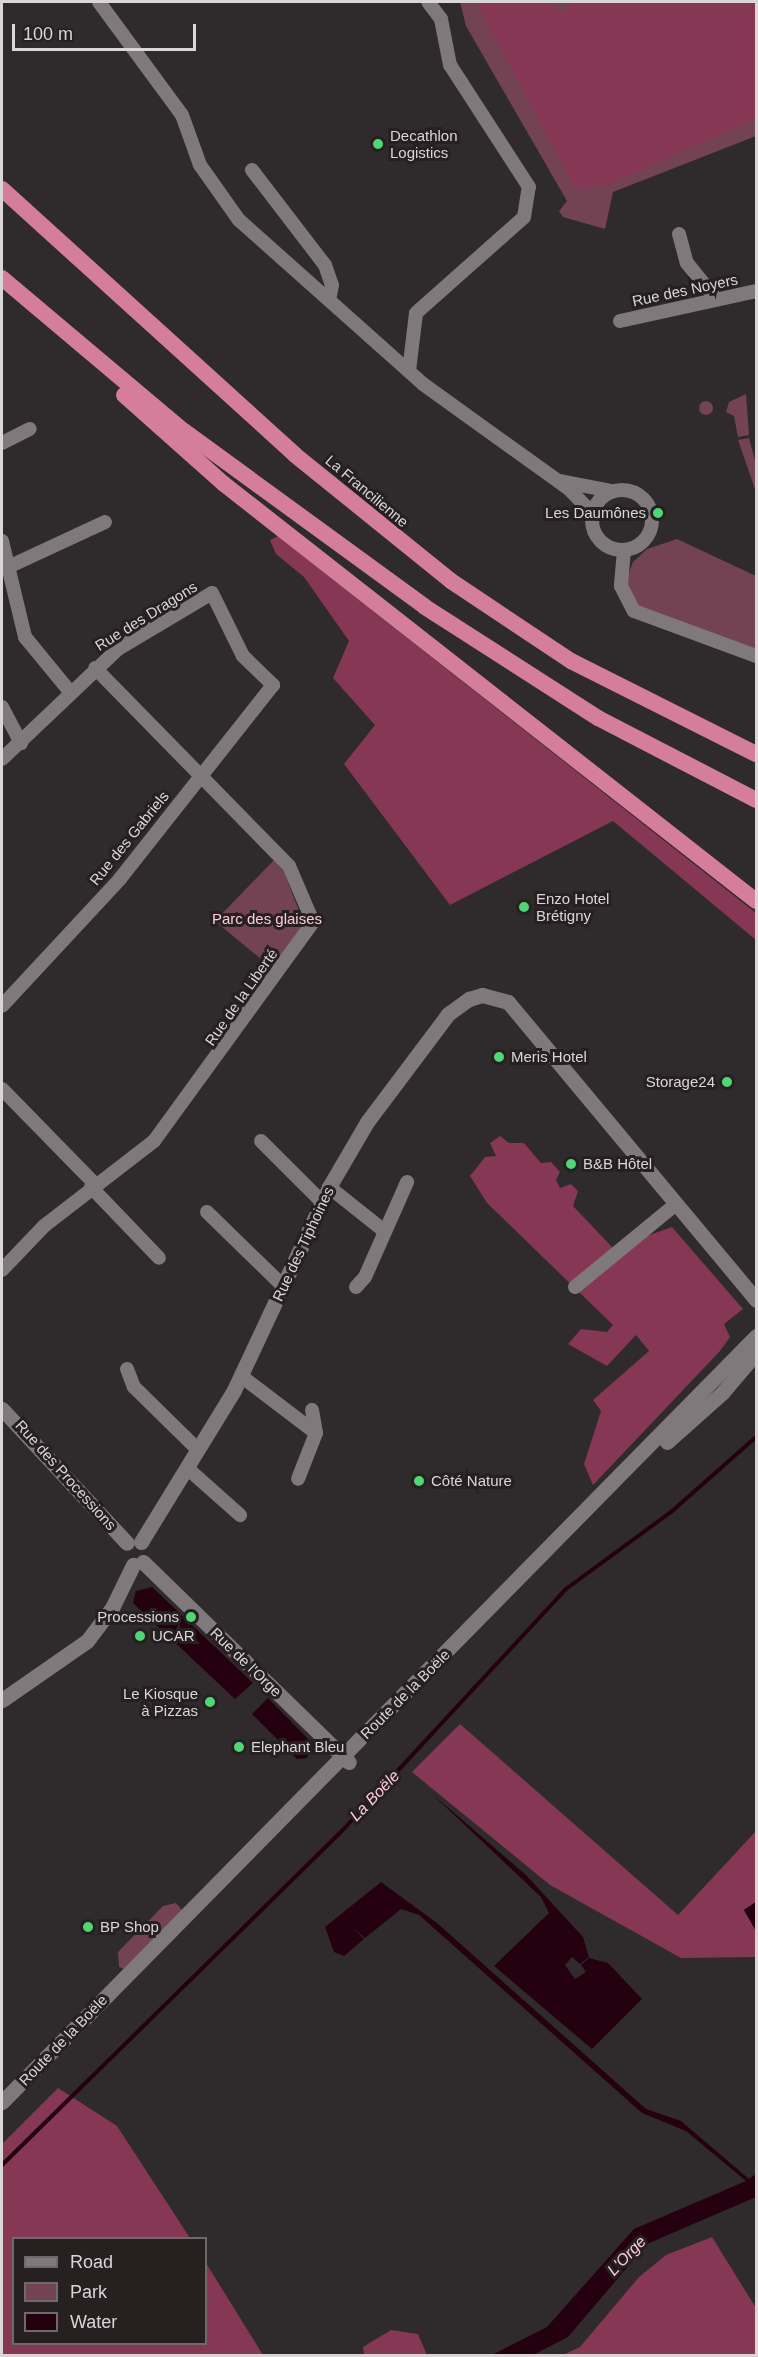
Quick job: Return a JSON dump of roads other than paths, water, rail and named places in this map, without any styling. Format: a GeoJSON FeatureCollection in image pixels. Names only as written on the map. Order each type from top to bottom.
{"type":"FeatureCollection","features":[{"type":"Feature","properties":{"kind":"highway","name":"La Francilienne"},"geometry":{"type":"LineString","coordinates":[[2,189],[295,455],[451,581],[571,661],[756,754]]}},
{"type":"Feature","properties":{"kind":"highway"},"geometry":{"type":"LineString","coordinates":[[2,278],[116,377],[277,501],[488,650],[598,718],[756,800]]}},
{"type":"Feature","properties":{"kind":"highway"},"geometry":{"type":"LineString","coordinates":[[116,377],[125,398],[224,484],[756,901]]}},
{"type":"Feature","properties":{"kind":"main road","name":"Rue des Tiphoines"},"geometry":{"type":"LineString","coordinates":[[134,1543],[187,1468],[241,1376],[329,1187],[367,1122],[448,1014],[482,995],[508,1002],[675,1205]]}},
{"type":"Feature","properties":{"kind":"main road"},"geometry":{"type":"LineString","coordinates":[[675,1205],[756,1300]]}},
{"type":"Feature","properties":{"kind":"main road","name":"Route de la Boële"},"geometry":{"type":"LineString","coordinates":[[2,2115],[756,1336]]}},
{"type":"Feature","properties":{"kind":"main road","name":"Route de la Boële"},"geometry":{"type":"LineString","coordinates":[[2,2102],[756,1353]]}},
{"type":"Feature","properties":{"kind":"main road","name":"Rue des Processions"},"geometry":{"type":"LineString","coordinates":[[2,1409],[134,1543]]}},
{"type":"Feature","properties":{"kind":"main road"},"geometry":{"type":"LineString","coordinates":[[2,1700],[87,1641],[112,1608],[138,1563],[147,1552],[134,1543],[123,1554],[138,1563]]}},
{"type":"Feature","properties":{"kind":"main road","name":"Rue de l'Orge"},"geometry":{"type":"LineString","coordinates":[[138,1563],[346,1759]]}},
{"type":"Feature","properties":{"kind":"street"},"geometry":{"type":"LineString","coordinates":[[99,2],[182,115],[200,165],[239,220],[409,371],[559,482],[592,513],[600,540],[624,550],[645,540],[653,516],[634,492],[612,491],[559,482]]}},
{"type":"Feature","properties":{"kind":"street"},"geometry":{"type":"LineString","coordinates":[[409,371],[416,313],[436,289],[524,217],[529,187],[450,65],[441,20],[428,2]]}},
{"type":"Feature","properties":{"kind":"street"},"geometry":{"type":"LineString","coordinates":[[252,170],[325,265],[332,285],[329,300]]}},
{"type":"Feature","properties":{"kind":"street"},"geometry":{"type":"LineString","coordinates":[[679,234],[687,263],[716,299]]}},
{"type":"Feature","properties":{"kind":"street","name":"Rue des Noyers"},"geometry":{"type":"LineString","coordinates":[[620,321],[756,291]]}},
{"type":"Feature","properties":{"kind":"street"},"geometry":{"type":"LineString","coordinates":[[2,443],[30,429]]}},
{"type":"Feature","properties":{"kind":"street"},"geometry":{"type":"LineString","coordinates":[[592,513],[612,491]]}},
{"type":"Feature","properties":{"kind":"street"},"geometry":{"type":"LineString","coordinates":[[6,568],[105,522]]}},
{"type":"Feature","properties":{"kind":"street"},"geometry":{"type":"LineString","coordinates":[[2,541],[6,568],[25,637],[71,693]]}},
{"type":"Feature","properties":{"kind":"street"},"geometry":{"type":"LineString","coordinates":[[624,550],[621,586],[634,611],[756,656]]}},
{"type":"Feature","properties":{"kind":"street","name":"Rue des Dragons"},"geometry":{"type":"LineString","coordinates":[[2,759],[21,743],[95,668],[212,593],[243,656],[273,685]]}},
{"type":"Feature","properties":{"kind":"street","name":"Rue de la Liberté"},"geometry":{"type":"LineString","coordinates":[[2,1270],[29,1238],[93,1186],[137,1156],[172,1120],[312,922],[289,866],[199,777],[95,668]]}},
{"type":"Feature","properties":{"kind":"street","name":"Rue des Gabriels"},"geometry":{"type":"LineString","coordinates":[[2,1006],[120,879],[273,685]]}},
{"type":"Feature","properties":{"kind":"street"},"geometry":{"type":"LineString","coordinates":[[2,707],[21,743]]}},
{"type":"Feature","properties":{"kind":"street"},"geometry":{"type":"LineString","coordinates":[[2,1089],[159,1258]]}},
{"type":"Feature","properties":{"kind":"street"},"geometry":{"type":"LineString","coordinates":[[261,1141],[322,1202]]}},
{"type":"Feature","properties":{"kind":"street"},"geometry":{"type":"LineString","coordinates":[[356,1287],[366,1277],[383,1230],[406,1182]]}},
{"type":"Feature","properties":{"kind":"street"},"geometry":{"type":"LineString","coordinates":[[329,1187],[383,1230]]}},
{"type":"Feature","properties":{"kind":"street"},"geometry":{"type":"LineString","coordinates":[[575,1287],[675,1205]]}},
{"type":"Feature","properties":{"kind":"street"},"geometry":{"type":"LineString","coordinates":[[207,1212],[283,1286]]}},
{"type":"Feature","properties":{"kind":"street"},"geometry":{"type":"LineString","coordinates":[[128,1370],[135,1387],[198,1450]]}},
{"type":"Feature","properties":{"kind":"street"},"geometry":{"type":"LineString","coordinates":[[241,1376],[316,1433]]}},
{"type":"Feature","properties":{"kind":"street"},"geometry":{"type":"LineString","coordinates":[[298,1479],[316,1433],[312,1410]]}},
{"type":"Feature","properties":{"kind":"street"},"geometry":{"type":"LineString","coordinates":[[187,1468],[240,1515]]}},
{"type":"Feature","properties":{"kind":"water"},"geometry":{"type":"Polygon","coordinates":[[[152,1587],[253,1683],[235,1699],[133,1603],[136,1591],[152,1587]]]}},
{"type":"Feature","properties":{"kind":"water"},"geometry":{"type":"Polygon","coordinates":[[[268,1698],[312,1743],[307,1758],[297,1759],[252,1714],[268,1698]]]}},
{"type":"Feature","properties":{"kind":"water"},"geometry":{"type":"Polygon","coordinates":[[[431,1793],[526,1875],[583,1937],[589,1957],[580,1964],[572,1957],[565,1965],[575,1979],[586,1972],[581,1965],[589,1958],[608,1963],[642,1999],[592,2049],[494,1966],[549,1913],[541,1897],[431,1793]]]}},
{"type":"Feature","properties":{"kind":"water","name":"L'Orge"},"geometry":{"type":"Polygon","coordinates":[[[381,1882],[437,1923],[646,2109],[681,2121],[749,2179],[756,2174],[756,2197],[647,2244],[568,2337],[533,2355],[492,2355],[547,2327],[634,2229],[746,2181],[686,2131],[642,2113],[419,1915],[401,1909],[365,1938],[353,1928],[364,1939],[344,1956],[334,1952],[325,1927],[381,1882]]]}},
{"type":"Feature","properties":{"kind":"water"},"geometry":{"type":"Polygon","coordinates":[[[756,1902],[756,1931],[744,1910],[756,1902]]]}},
{"type":"Feature","properties":{"kind":"waterway","name":"La Boële"},"geometry":{"type":"LineString","coordinates":[[2,2165],[340,1833],[566,1589],[671,1512],[756,1437]]}},
{"type":"Feature","properties":{"kind":"place","name":"Decathlon Logistics"},"geometry":{"type":"Point","coordinates":[378,144]}},
{"type":"Feature","properties":{"kind":"place","name":"Les Daumônes"},"geometry":{"type":"Point","coordinates":[658,513]}},
{"type":"Feature","properties":{"kind":"place","name":"Enzo Hotel Brétigny"},"geometry":{"type":"Point","coordinates":[524,907]}},
{"type":"Feature","properties":{"kind":"place","name":"Meris Hotel"},"geometry":{"type":"Point","coordinates":[499,1057]}},
{"type":"Feature","properties":{"kind":"place","name":"Storage24"},"geometry":{"type":"Point","coordinates":[727,1082]}},
{"type":"Feature","properties":{"kind":"place","name":"B&B Hôtel"},"geometry":{"type":"Point","coordinates":[571,1164]}},
{"type":"Feature","properties":{"kind":"place","name":"Côté Nature"},"geometry":{"type":"Point","coordinates":[419,1481]}},
{"type":"Feature","properties":{"kind":"place","name":"Processions"},"geometry":{"type":"Point","coordinates":[191,1617]}},
{"type":"Feature","properties":{"kind":"place","name":"UCAR"},"geometry":{"type":"Point","coordinates":[140,1636]}},
{"type":"Feature","properties":{"kind":"place","name":"Le Kiosque à Pizzas"},"geometry":{"type":"Point","coordinates":[210,1702]}},
{"type":"Feature","properties":{"kind":"place","name":"Elephant Bleu"},"geometry":{"type":"Point","coordinates":[239,1747]}},
{"type":"Feature","properties":{"kind":"place","name":"BP Shop"},"geometry":{"type":"Point","coordinates":[88,1927]}},
{"type":"Feature","properties":{"kind":"park label","name":"Parc des glaises"},"geometry":{"type":"Point","coordinates":[267,919]}}]}
